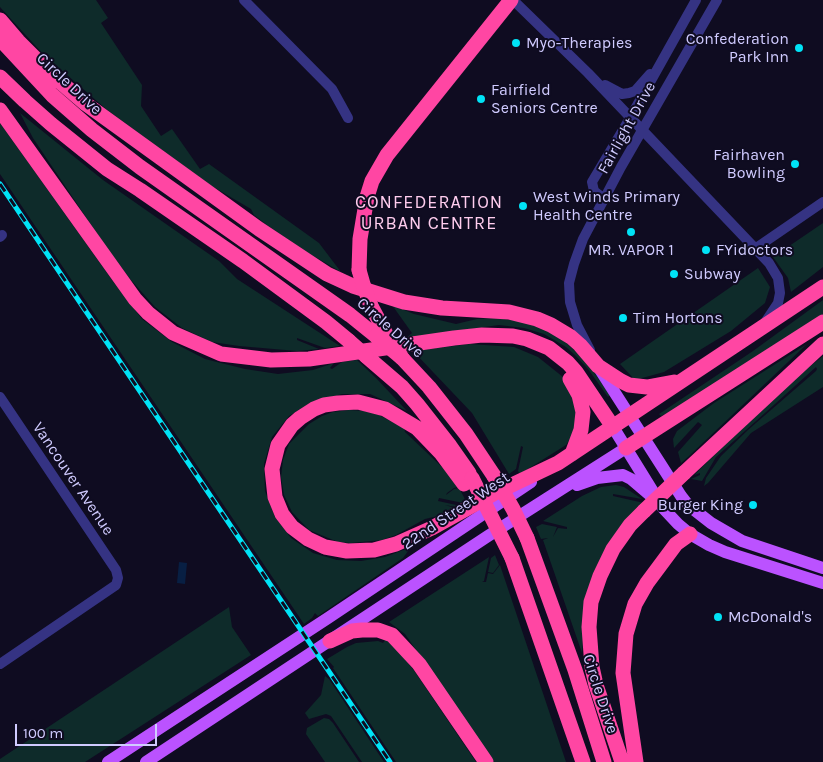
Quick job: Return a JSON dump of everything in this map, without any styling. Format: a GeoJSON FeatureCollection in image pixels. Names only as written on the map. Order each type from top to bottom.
{"type":"FeatureCollection","features":[{"type":"Feature","properties":{"kind":"highway"},"geometry":{"type":"LineString","coordinates":[[381,335],[359,270],[363,218],[372,181],[387,155],[405,131],[512,0]]}},
{"type":"Feature","properties":{"kind":"highway"},"geometry":{"type":"LineString","coordinates":[[0,20],[50,74],[86,104],[259,228],[327,274],[353,286],[404,302],[442,308],[509,312],[537,319],[551,325],[571,338],[588,353],[598,366],[621,382],[638,387],[668,384],[685,378]]}},
{"type":"Feature","properties":{"kind":"highway","name":"Circle Drive"},"geometry":{"type":"LineString","coordinates":[[0,39],[40,84],[92,130],[140,167],[381,335],[405,358],[466,434],[513,509],[527,538],[575,670],[604,762]]}},
{"type":"Feature","properties":{"kind":"highway"},"geometry":{"type":"LineString","coordinates":[[0,77],[25,102],[107,169],[243,261],[326,322],[402,387],[417,404],[450,446],[512,558],[583,762]]}},
{"type":"Feature","properties":{"kind":"highway"},"geometry":{"type":"LineString","coordinates":[[0,110],[135,299],[148,313],[174,333],[221,354],[271,360],[310,358],[482,335],[514,336],[549,348],[568,363],[613,427]]}},
{"type":"Feature","properties":{"kind":"highway","name":"22nd Street West"},"geometry":{"type":"LineString","coordinates":[[558,463],[823,287]]}},
{"type":"Feature","properties":{"kind":"highway"},"geometry":{"type":"LineString","coordinates":[[626,448],[823,322]]}},
{"type":"Feature","properties":{"kind":"highway"},"geometry":{"type":"LineString","coordinates":[[622,762],[596,685],[592,667],[589,627],[591,602],[600,576],[613,549],[630,525],[823,344]]}},
{"type":"Feature","properties":{"kind":"highway"},"geometry":{"type":"LineString","coordinates":[[549,348],[575,387],[582,403],[583,420],[572,454]]}},
{"type":"Feature","properties":{"kind":"highway"},"geometry":{"type":"LineString","coordinates":[[468,481],[417,428],[386,409],[358,402],[324,405],[300,418],[292,425],[278,445],[272,470],[273,487],[278,506],[292,527],[308,539],[325,547],[360,551],[386,548],[408,539],[495,493],[558,463]]}},
{"type":"Feature","properties":{"kind":"highway"},"geometry":{"type":"LineString","coordinates":[[636,762],[623,673],[626,634],[635,604],[647,582],[676,544],[690,534]]}},
{"type":"Feature","properties":{"kind":"highway"},"geometry":{"type":"LineString","coordinates":[[330,641],[352,631],[362,630],[378,630],[392,635],[420,664],[486,762]]}},
{"type":"Feature","properties":{"kind":"main road"},"geometry":{"type":"LineString","coordinates":[[598,366],[681,496],[693,509],[711,523],[742,541],[823,568]]}},
{"type":"Feature","properties":{"kind":"main road"},"geometry":{"type":"LineString","coordinates":[[613,427],[663,508]]}},
{"type":"Feature","properties":{"kind":"main road"},"geometry":{"type":"LineString","coordinates":[[146,762],[626,448]]}},
{"type":"Feature","properties":{"kind":"main road","name":"22nd Street West"},"geometry":{"type":"LineString","coordinates":[[108,762],[558,463]]}},
{"type":"Feature","properties":{"kind":"main road"},"geometry":{"type":"LineString","coordinates":[[554,494],[597,478],[623,475],[631,479],[690,534],[709,546],[823,583]]}},
{"type":"Feature","properties":{"kind":"street"},"geometry":{"type":"LineString","coordinates":[[244,0],[332,89],[348,118]]}},
{"type":"Feature","properties":{"kind":"street"},"geometry":{"type":"LineString","coordinates":[[512,0],[588,73],[756,248],[774,270],[780,285],[778,303],[761,328]]}},
{"type":"Feature","properties":{"kind":"street","name":"Fairlight Drive"},"geometry":{"type":"LineString","coordinates":[[696,0],[592,182],[594,191],[604,199],[641,130],[717,0]]}},
{"type":"Feature","properties":{"kind":"street"},"geometry":{"type":"LineString","coordinates":[[588,73],[622,94],[635,91],[665,56]]}},
{"type":"Feature","properties":{"kind":"street"},"geometry":{"type":"LineString","coordinates":[[598,366],[574,318],[570,302],[569,283],[584,239],[604,199]]}},
{"type":"Feature","properties":{"kind":"street"},"geometry":{"type":"LineString","coordinates":[[756,248],[823,202]]}},
{"type":"Feature","properties":{"kind":"street","name":"Vancouver Avenue"},"geometry":{"type":"LineString","coordinates":[[0,397],[116,570],[118,578],[116,585],[1,661]]}},
{"type":"Feature","properties":{"kind":"green space"},"geometry":{"type":"Polygon","coordinates":[[[0,0],[96,0],[108,18],[101,23],[142,85],[141,106],[161,136],[172,129],[200,169],[209,164],[319,243],[341,272],[305,251],[267,225],[254,215],[251,209],[210,185],[106,109],[43,54],[0,7],[0,0]]]}},
{"type":"Feature","properties":{"kind":"green space"},"geometry":{"type":"Polygon","coordinates":[[[20,113],[103,180],[219,261],[237,279],[340,346],[325,348],[297,338],[297,340],[319,349],[297,351],[239,346],[212,342],[182,328],[155,307],[131,280],[104,244],[33,138],[20,113]]]}},
{"type":"Feature","properties":{"kind":"green space"},"geometry":{"type":"Polygon","coordinates":[[[0,123],[142,319],[172,342],[205,359],[245,369],[278,374],[313,370],[334,363],[330,368],[332,369],[342,362],[357,360],[407,411],[370,394],[342,394],[312,402],[289,416],[272,437],[264,464],[265,491],[275,517],[291,538],[313,553],[337,560],[361,561],[385,557],[411,547],[403,558],[318,616],[315,613],[304,624],[0,174],[0,123]]]}},
{"type":"Feature","properties":{"kind":"green space"},"geometry":{"type":"Polygon","coordinates":[[[823,223],[823,267],[791,292],[788,278],[773,257],[823,223]]]}},
{"type":"Feature","properties":{"kind":"green space"},"geometry":{"type":"Polygon","coordinates":[[[758,268],[770,287],[765,303],[731,331],[664,372],[635,380],[620,364],[758,268]]]}},
{"type":"Feature","properties":{"kind":"green space"},"geometry":{"type":"Polygon","coordinates":[[[823,300],[823,314],[671,412],[661,416],[659,414],[753,351],[823,300]]]}},
{"type":"Feature","properties":{"kind":"green space"},"geometry":{"type":"Polygon","coordinates":[[[392,305],[414,314],[456,324],[477,319],[498,318],[524,322],[545,329],[563,340],[586,361],[610,395],[608,397],[588,369],[575,355],[566,347],[544,334],[524,328],[499,325],[406,338],[412,333],[392,305]]]}},
{"type":"Feature","properties":{"kind":"green space"},"geometry":{"type":"Polygon","coordinates":[[[470,344],[514,347],[538,357],[563,377],[578,403],[578,427],[566,445],[520,474],[518,471],[523,447],[521,446],[516,469],[509,474],[472,413],[413,351],[470,344]]]}},
{"type":"Feature","properties":{"kind":"green space"},"geometry":{"type":"Polygon","coordinates":[[[807,344],[681,463],[678,452],[702,425],[698,422],[674,448],[673,439],[677,431],[714,403],[807,344]]]}},
{"type":"Feature","properties":{"kind":"green space"},"geometry":{"type":"Polygon","coordinates":[[[823,356],[823,387],[751,433],[704,486],[706,478],[721,456],[816,371],[816,367],[716,457],[702,481],[691,479],[700,475],[700,473],[694,475],[789,383],[823,356]]]}},
{"type":"Feature","properties":{"kind":"green space"},"geometry":{"type":"Polygon","coordinates":[[[349,410],[379,415],[404,428],[405,432],[443,468],[458,487],[446,495],[459,488],[466,501],[463,503],[439,498],[438,501],[461,506],[445,505],[455,508],[438,516],[425,519],[396,535],[382,540],[351,543],[338,542],[309,530],[292,512],[284,495],[281,477],[283,460],[289,444],[309,424],[333,412],[349,410]]]}},
{"type":"Feature","properties":{"kind":"green space"},"geometry":{"type":"Polygon","coordinates":[[[616,485],[624,487],[642,499],[613,494],[613,496],[644,503],[586,594],[582,653],[543,540],[548,538],[541,539],[536,527],[542,524],[557,527],[553,537],[558,528],[567,529],[567,527],[543,521],[582,496],[601,487],[616,485]]]}},
{"type":"Feature","properties":{"kind":"green space"},"geometry":{"type":"Polygon","coordinates":[[[495,555],[499,565],[493,573],[488,572],[491,558],[495,555]]]}},
{"type":"Feature","properties":{"kind":"green space"},"geometry":{"type":"Polygon","coordinates":[[[489,557],[484,581],[482,582],[486,582],[488,573],[493,574],[500,565],[566,762],[494,762],[405,634],[389,622],[489,557]]]}},
{"type":"Feature","properties":{"kind":"green space"},"geometry":{"type":"Polygon","coordinates":[[[229,607],[232,627],[251,655],[85,762],[0,762],[0,759],[229,607]]]}},
{"type":"Feature","properties":{"kind":"green space"},"geometry":{"type":"Polygon","coordinates":[[[386,639],[400,652],[415,672],[476,762],[396,762],[327,659],[356,643],[378,641],[383,643],[386,639]]]}},
{"type":"Feature","properties":{"kind":"green space"},"geometry":{"type":"Polygon","coordinates":[[[325,676],[329,679],[384,762],[362,762],[331,716],[326,714],[309,719],[305,713],[321,695],[325,676]]]}},
{"type":"Feature","properties":{"kind":"green space"},"geometry":{"type":"Polygon","coordinates":[[[324,718],[329,719],[333,723],[359,762],[325,762],[306,734],[307,728],[324,718]]]}},
{"type":"Feature","properties":{"kind":"water"},"geometry":{"type":"Polygon","coordinates":[[[179,562],[187,563],[185,584],[177,583],[179,562]]]}},
{"type":"Feature","properties":{"kind":"railway"},"geometry":{"type":"LineString","coordinates":[[0,184],[390,762]]}},
{"type":"Feature","properties":{"kind":"place","name":"Myo-Therapies"},"geometry":{"type":"Point","coordinates":[516,43]}},
{"type":"Feature","properties":{"kind":"place","name":"Confederation Park Inn"},"geometry":{"type":"Point","coordinates":[799,48]}},
{"type":"Feature","properties":{"kind":"place","name":"Fairfield Seniors Centre"},"geometry":{"type":"Point","coordinates":[481,99]}},
{"type":"Feature","properties":{"kind":"place","name":"Fairhaven Bowling"},"geometry":{"type":"Point","coordinates":[795,164]}},
{"type":"Feature","properties":{"kind":"place","name":"West Winds Primary Health Centre"},"geometry":{"type":"Point","coordinates":[523,206]}},
{"type":"Feature","properties":{"kind":"place","name":"MR. VAPOR 1"},"geometry":{"type":"Point","coordinates":[631,232]}},
{"type":"Feature","properties":{"kind":"place","name":"FYidoctors"},"geometry":{"type":"Point","coordinates":[706,250]}},
{"type":"Feature","properties":{"kind":"place","name":"Subway"},"geometry":{"type":"Point","coordinates":[674,274]}},
{"type":"Feature","properties":{"kind":"place","name":"Tim Hortons"},"geometry":{"type":"Point","coordinates":[623,318]}},
{"type":"Feature","properties":{"kind":"place","name":"Burger King"},"geometry":{"type":"Point","coordinates":[753,505]}},
{"type":"Feature","properties":{"kind":"place","name":"McDonald's"},"geometry":{"type":"Point","coordinates":[718,617]}},
{"type":"Feature","properties":{"kind":"district","name":"CONFEDERATION URBAN CENTRE"},"geometry":{"type":"Point","coordinates":[429,213]}}]}
